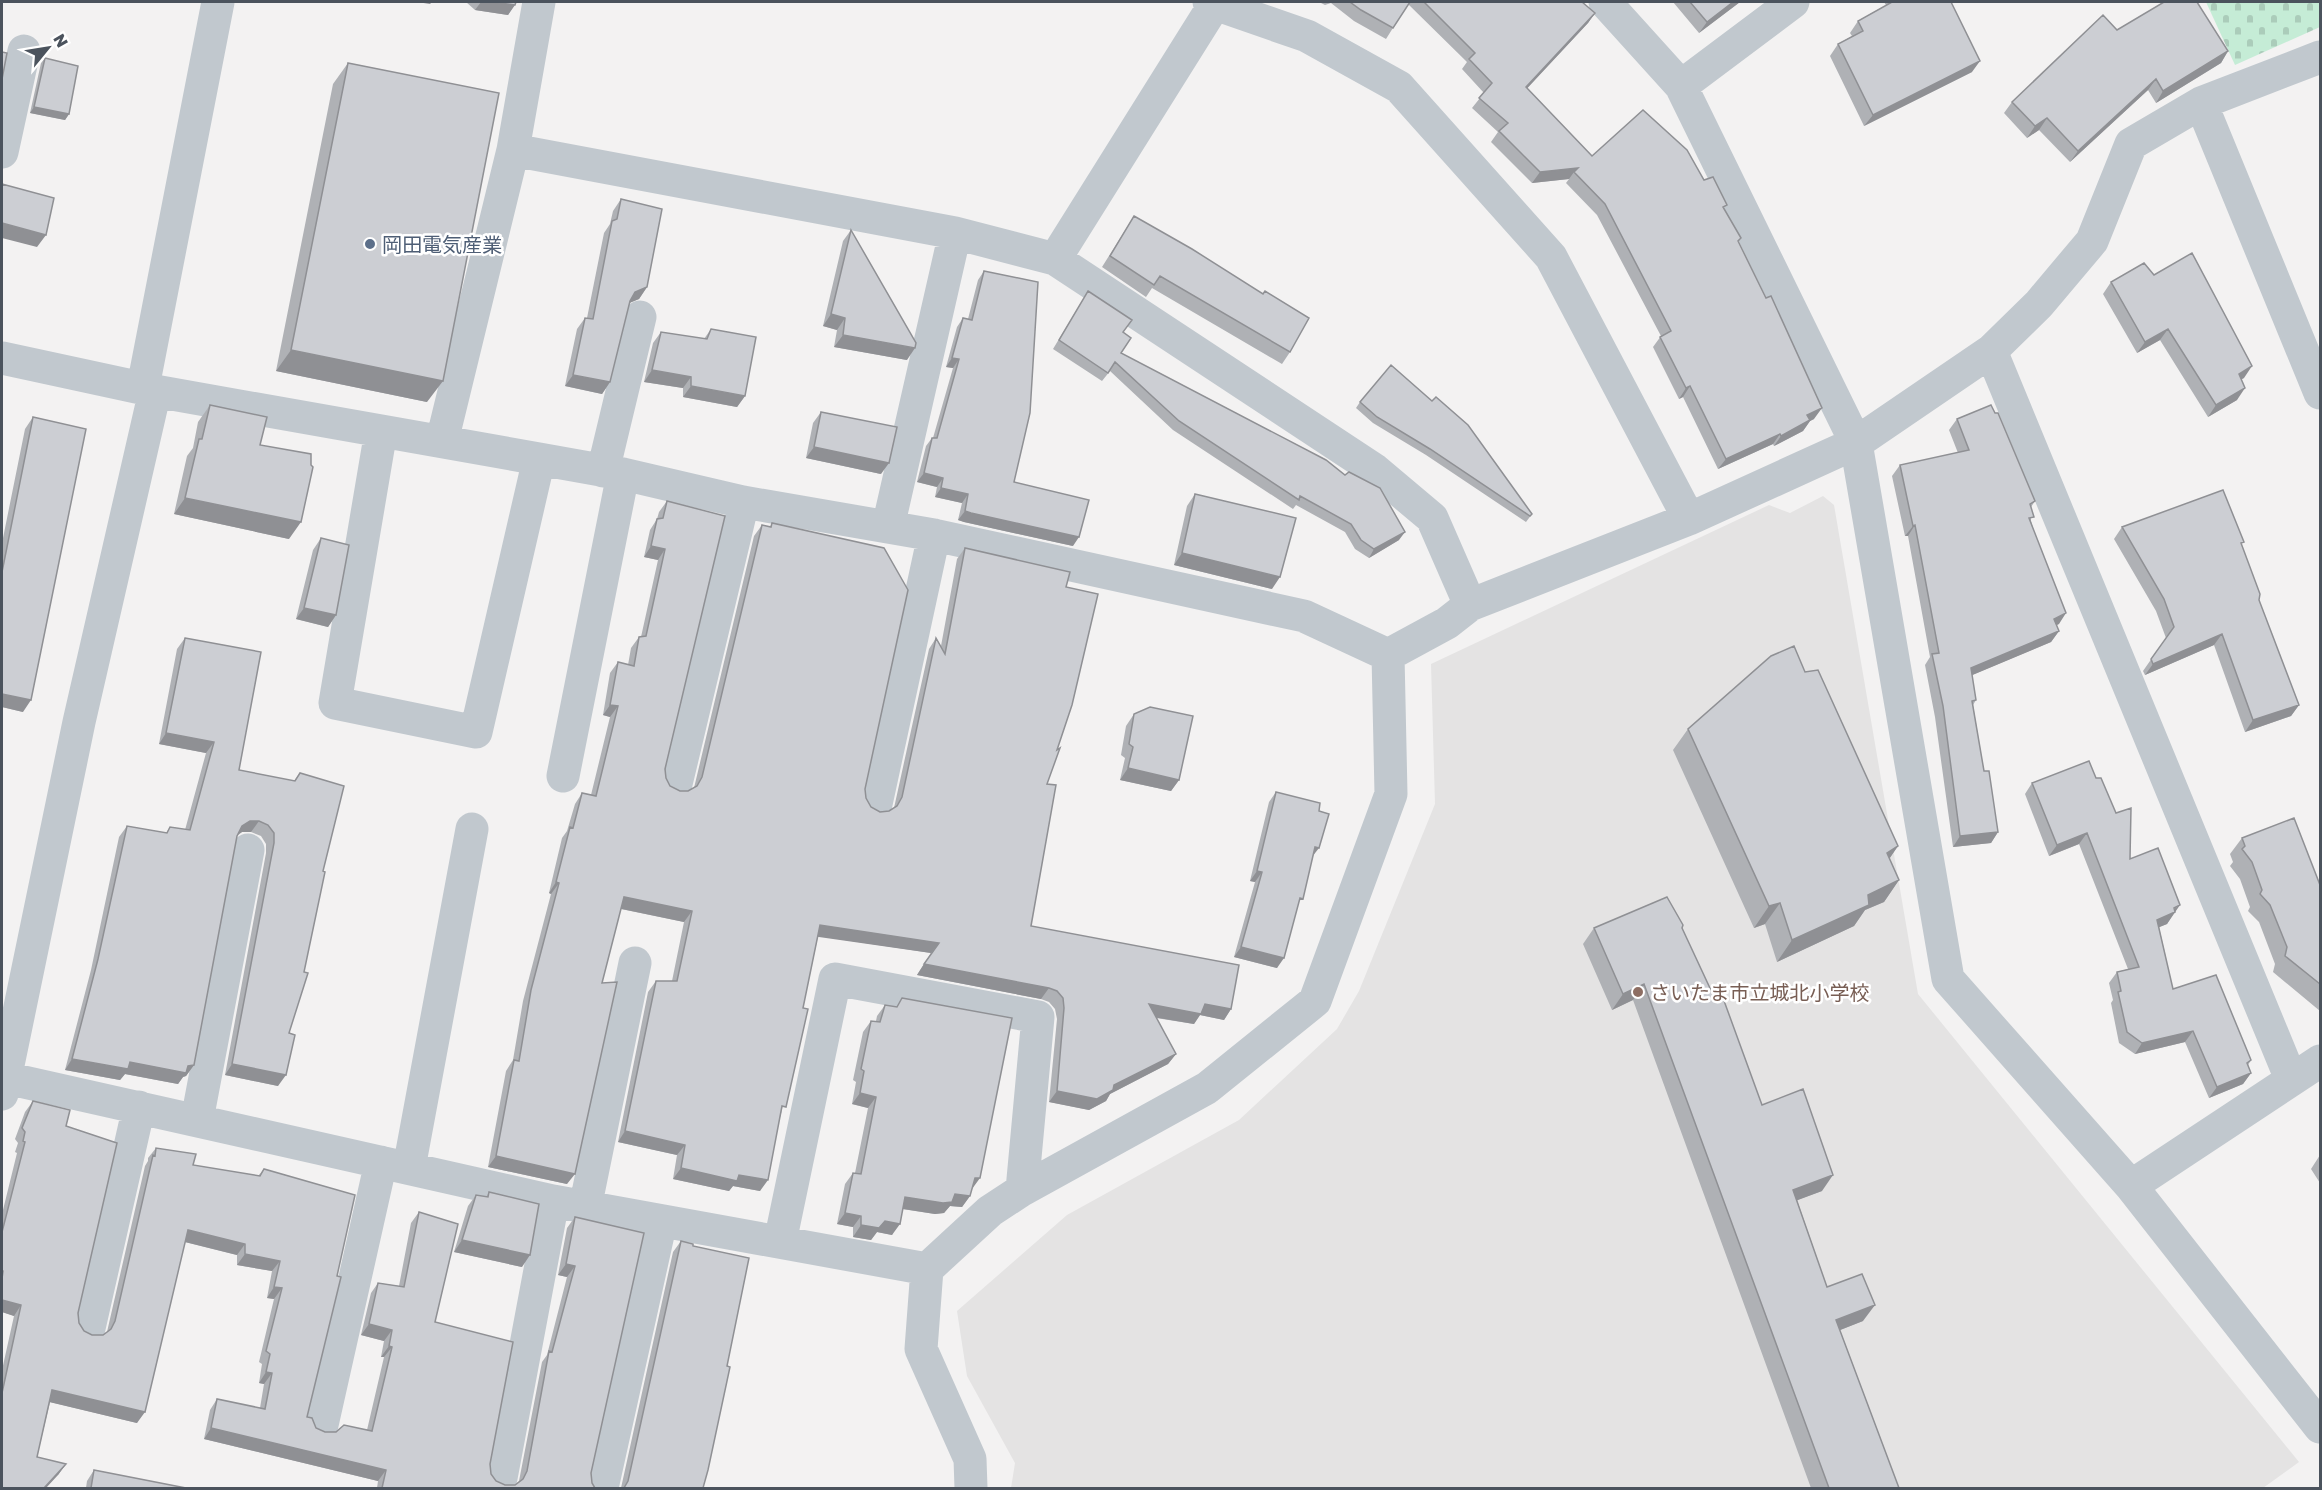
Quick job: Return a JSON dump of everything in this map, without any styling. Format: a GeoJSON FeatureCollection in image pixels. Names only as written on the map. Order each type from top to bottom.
{"type":"FeatureCollection","features":[{"type":"Feature","properties":{"kind":"street"},"geometry":{"type":"LineString","coordinates":[[218,2],[149,389],[3,1083],[140,1107],[553,1202],[927,1269]]}},
{"type":"Feature","properties":{"kind":"street"},"geometry":{"type":"LineString","coordinates":[[442,441],[513,150],[539,2]]}},
{"type":"Feature","properties":{"kind":"street"},"geometry":{"type":"LineString","coordinates":[[1055,259],[1213,2],[1306,36],[1399,87],[1551,257],[1689,519]]}},
{"type":"Feature","properties":{"kind":"street"},"geometry":{"type":"LineString","coordinates":[[1605,2],[1681,86],[1856,443],[1948,979],[2131,1186],[2320,1427]]}},
{"type":"Feature","properties":{"kind":"street"},"geometry":{"type":"LineString","coordinates":[[1681,86],[1793,2]]}},
{"type":"Feature","properties":{"kind":"street"},"geometry":{"type":"LineString","coordinates":[[2,152],[24,51]]}},
{"type":"Feature","properties":{"kind":"street"},"geometry":{"type":"LineString","coordinates":[[1388,655],[1447,623],[1470,605],[1689,519],[1856,443],[1991,351],[2039,304],[2092,241],[2131,144],[2201,103],[2320,57]]}},
{"type":"Feature","properties":{"kind":"street"},"geometry":{"type":"LineString","coordinates":[[2201,103],[2320,393]]}},
{"type":"Feature","properties":{"kind":"street"},"geometry":{"type":"LineString","coordinates":[[513,150],[955,233],[1055,259],[1375,470],[1432,518],[1470,605]]}},
{"type":"Feature","properties":{"kind":"street"},"geometry":{"type":"LineString","coordinates":[[888,527],[955,233]]}},
{"type":"Feature","properties":{"kind":"street"},"geometry":{"type":"LineString","coordinates":[[563,776],[640,317]]}},
{"type":"Feature","properties":{"kind":"street"},"geometry":{"type":"LineString","coordinates":[[1991,351],[2291,1079]]}},
{"type":"Feature","properties":{"kind":"street"},"geometry":{"type":"LineString","coordinates":[[2,358],[149,389],[613,473],[743,502],[934,535],[1304,616],[1388,655]]}},
{"type":"Feature","properties":{"kind":"street"},"geometry":{"type":"LineString","coordinates":[[381,431],[335,703],[476,732],[539,459]]}},
{"type":"Feature","properties":{"kind":"street"},"geometry":{"type":"LineString","coordinates":[[676,784],[743,502]]}},
{"type":"Feature","properties":{"kind":"street"},"geometry":{"type":"LineString","coordinates":[[876,804],[934,535]]}},
{"type":"Feature","properties":{"kind":"street"},"geometry":{"type":"LineString","coordinates":[[971,1488],[970,1459],[921,1349],[927,1269],[990,1211],[1022,1190],[1207,1088],[1315,1001],[1391,794],[1388,655]]}},
{"type":"Feature","properties":{"kind":"street"},"geometry":{"type":"LineString","coordinates":[[322,1425],[395,1165],[472,829]]}},
{"type":"Feature","properties":{"kind":"street"},"geometry":{"type":"LineString","coordinates":[[197,1120],[248,850]]}},
{"type":"Feature","properties":{"kind":"street"},"geometry":{"type":"LineString","coordinates":[[585,1208],[635,963]]}},
{"type":"Feature","properties":{"kind":"street"},"geometry":{"type":"LineString","coordinates":[[780,1242],[835,979],[1038,1017],[1022,1190]]}},
{"type":"Feature","properties":{"kind":"street"},"geometry":{"type":"LineString","coordinates":[[2131,1186],[2320,1060]]}},
{"type":"Feature","properties":{"kind":"street"},"geometry":{"type":"LineString","coordinates":[[89,1328],[140,1107]]}},
{"type":"Feature","properties":{"kind":"street"},"geometry":{"type":"LineString","coordinates":[[501,1478],[553,1202]]}},
{"type":"Feature","properties":{"kind":"street"},"geometry":{"type":"LineString","coordinates":[[602,1488],[661,1221]]}},
{"type":"Feature","properties":{"kind":"shaded area","name":"さいたま市立城北小学校"},"geometry":{"type":"Polygon","coordinates":[[[1823,496],[1834,505],[1918,994],[2299,1462],[2263,1488],[1011,1488],[1015,1463],[967,1376],[957,1311],[1067,1215],[1239,1120],[1337,1029],[1359,991],[1435,804],[1431,664],[1769,505],[1790,513],[1823,496]]]}},
{"type":"Feature","properties":{"kind":"green space"},"geometry":{"type":"Polygon","coordinates":[[[2206,2],[2320,2],[2320,27],[2235,65],[2206,2]]]}},
{"type":"Feature","properties":{"kind":"building"},"geometry":{"type":"Polygon","coordinates":[[[491,2],[516,2],[515,5],[491,2]]]}},
{"type":"Feature","properties":{"kind":"building"},"geometry":{"type":"Polygon","coordinates":[[[1350,2],[1410,2],[1393,28],[1350,2]]]}},
{"type":"Feature","properties":{"kind":"building"},"geometry":{"type":"Polygon","coordinates":[[[1424,2],[1582,2],[1595,13],[1526,87],[1592,156],[1643,110],[1687,150],[1704,180],[1713,177],[1727,205],[1723,207],[1741,238],[1738,241],[1766,298],[1771,296],[1822,408],[1807,415],[1810,420],[1781,436],[1780,434],[1726,459],[1690,386],[1686,388],[1660,337],[1671,331],[1605,204],[1574,172],[1578,168],[1540,172],[1499,131],[1508,123],[1479,98],[1492,83],[1469,59],[1475,53],[1424,2]]]}},
{"type":"Feature","properties":{"kind":"building"},"geometry":{"type":"Polygon","coordinates":[[[1690,2],[1733,2],[1707,22],[1690,2]]]}},
{"type":"Feature","properties":{"kind":"building"},"geometry":{"type":"Polygon","coordinates":[[[1892,2],[1951,2],[1980,61],[1873,115],[1838,44],[1863,31],[1858,21],[1892,2]]]}},
{"type":"Feature","properties":{"kind":"building"},"geometry":{"type":"Polygon","coordinates":[[[2164,2],[2197,2],[2228,51],[2163,91],[2156,79],[2078,151],[2047,118],[2035,126],[2012,102],[2103,15],[2117,30],[2164,2]]]}},
{"type":"Feature","properties":{"kind":"building"},"geometry":{"type":"Polygon","coordinates":[[[2,52],[7,53],[2,79],[2,52]]]}},
{"type":"Feature","properties":{"kind":"building"},"geometry":{"type":"Polygon","coordinates":[[[45,58],[78,66],[69,114],[34,107],[45,58]]]}},
{"type":"Feature","properties":{"kind":"building"},"geometry":{"type":"Polygon","coordinates":[[[348,63],[499,93],[443,381],[291,350],[348,63]]]}},
{"type":"Feature","properties":{"kind":"building"},"geometry":{"type":"Polygon","coordinates":[[[2,184],[54,198],[46,235],[2,223],[2,184]]]}},
{"type":"Feature","properties":{"kind":"building"},"geometry":{"type":"Polygon","coordinates":[[[621,199],[662,209],[647,287],[635,292],[630,301],[610,382],[573,375],[585,318],[593,319],[612,221],[617,219],[621,199]]]}},
{"type":"Feature","properties":{"kind":"building"},"geometry":{"type":"Polygon","coordinates":[[[1134,216],[1263,294],[1265,291],[1309,318],[1290,352],[1160,276],[1154,285],[1110,256],[1134,216]]]}},
{"type":"Feature","properties":{"kind":"building"},"geometry":{"type":"Polygon","coordinates":[[[851,230],[916,343],[915,348],[843,335],[845,318],[831,314],[851,230]]]}},
{"type":"Feature","properties":{"kind":"building"},"geometry":{"type":"Polygon","coordinates":[[[2192,253],[2252,366],[2239,374],[2245,388],[2216,405],[2168,329],[2145,342],[2111,282],[2144,263],[2154,275],[2192,253]]]}},
{"type":"Feature","properties":{"kind":"building"},"geometry":{"type":"Polygon","coordinates":[[[984,271],[1038,282],[1030,413],[1014,482],[1089,500],[1079,537],[965,511],[968,494],[941,488],[943,478],[924,473],[932,438],[937,438],[959,359],[952,358],[963,318],[972,320],[984,271]]]}},
{"type":"Feature","properties":{"kind":"building"},"geometry":{"type":"Polygon","coordinates":[[[1088,291],[1132,320],[1123,332],[1131,338],[1121,353],[1326,460],[1345,475],[1349,472],[1380,488],[1405,532],[1374,549],[1361,540],[1351,524],[1300,496],[1299,500],[1179,421],[1115,362],[1108,373],[1059,340],[1088,291]]]}},
{"type":"Feature","properties":{"kind":"building"},"geometry":{"type":"Polygon","coordinates":[[[711,329],[756,337],[745,396],[691,386],[691,377],[652,370],[661,332],[707,339],[711,329]]]}},
{"type":"Feature","properties":{"kind":"building"},"geometry":{"type":"Polygon","coordinates":[[[1391,365],[1432,401],[1436,397],[1468,425],[1532,514],[1530,516],[1430,449],[1377,417],[1360,402],[1391,365]]]}},
{"type":"Feature","properties":{"kind":"building"},"geometry":{"type":"Polygon","coordinates":[[[210,405],[267,417],[260,445],[311,454],[313,467],[301,522],[185,498],[210,405]]]}},
{"type":"Feature","properties":{"kind":"building"},"geometry":{"type":"Polygon","coordinates":[[[1991,405],[1995,413],[1998,413],[2035,501],[2030,504],[2034,517],[2029,518],[2066,613],[2054,619],[2059,631],[1971,668],[1976,700],[1972,701],[1984,771],[1989,771],[1998,832],[1960,836],[1943,706],[1932,654],[1939,653],[1915,525],[1913,526],[1900,465],[1969,450],[1957,419],[1991,405]]]}},
{"type":"Feature","properties":{"kind":"building"},"geometry":{"type":"Polygon","coordinates":[[[821,412],[897,427],[889,463],[814,447],[821,412]]]}},
{"type":"Feature","properties":{"kind":"building"},"geometry":{"type":"Polygon","coordinates":[[[33,417],[86,429],[31,700],[2,694],[2,572],[33,417]]]}},
{"type":"Feature","properties":{"kind":"building"},"geometry":{"type":"Polygon","coordinates":[[[2223,490],[2244,542],[2241,543],[2260,594],[2259,600],[2299,705],[2253,720],[2222,634],[2153,664],[2151,659],[2174,627],[2164,599],[2122,527],[2223,490]]]}},
{"type":"Feature","properties":{"kind":"building"},"geometry":{"type":"Polygon","coordinates":[[[1195,494],[1296,518],[1280,577],[1182,553],[1195,494]]]}},
{"type":"Feature","properties":{"kind":"building"},"geometry":{"type":"Polygon","coordinates":[[[667,501],[725,516],[665,769],[670,786],[680,791],[688,791],[697,786],[702,777],[762,525],[771,527],[772,523],[884,548],[908,590],[865,789],[866,798],[871,807],[880,812],[889,811],[897,806],[902,797],[936,638],[945,654],[965,548],[1070,572],[1066,587],[1098,594],[1072,705],[1047,784],[1056,785],[1031,926],[1239,965],[1231,1009],[1205,1004],[1201,1014],[1149,1004],[1176,1054],[1114,1085],[1113,1090],[1097,1099],[1057,1091],[1064,1008],[1063,998],[1057,991],[924,964],[939,943],[820,925],[803,1008],[808,1009],[786,1107],[782,1106],[768,1180],[739,1175],[737,1181],[681,1168],[685,1145],[625,1131],[656,981],[677,981],[692,911],[624,897],[602,983],[617,982],[575,1174],[496,1156],[514,1060],[519,1061],[531,990],[559,883],[556,882],[570,827],[573,828],[582,793],[596,796],[618,706],[610,705],[618,662],[634,666],[639,637],[646,636],[665,549],[651,546],[657,519],[663,518],[667,501]]]}},
{"type":"Feature","properties":{"kind":"building"},"geometry":{"type":"Polygon","coordinates":[[[321,538],[349,545],[336,615],[304,608],[321,538]]]}},
{"type":"Feature","properties":{"kind":"building"},"geometry":{"type":"Polygon","coordinates":[[[185,638],[261,652],[239,770],[295,781],[300,773],[344,786],[323,871],[325,872],[304,972],[308,973],[289,1033],[295,1035],[286,1075],[232,1064],[274,843],[274,833],[268,825],[259,821],[250,821],[242,826],[237,836],[194,1065],[188,1066],[186,1073],[130,1062],[128,1069],[72,1059],[98,959],[127,826],[167,833],[170,827],[190,830],[214,742],[166,733],[185,638]]]}},
{"type":"Feature","properties":{"kind":"building"},"geometry":{"type":"Polygon","coordinates":[[[1794,646],[1805,672],[1818,670],[1898,846],[1887,853],[1899,880],[1868,895],[1869,905],[1792,940],[1780,903],[1769,906],[1688,729],[1771,656],[1794,646]]]}},
{"type":"Feature","properties":{"kind":"building"},"geometry":{"type":"Polygon","coordinates":[[[1150,707],[1193,716],[1179,780],[1128,768],[1133,747],[1129,744],[1134,714],[1150,707]]]}},
{"type":"Feature","properties":{"kind":"building"},"geometry":{"type":"Polygon","coordinates":[[[2089,761],[2096,778],[2101,778],[2116,813],[2131,808],[2130,859],[2158,848],[2180,905],[2174,908],[2175,912],[2157,920],[2173,989],[2216,975],[2251,1060],[2247,1063],[2251,1073],[2217,1087],[2193,1031],[2142,1043],[2127,1032],[2118,992],[2121,991],[2117,972],[2139,967],[2087,833],[2057,845],[2032,783],[2089,761]]]}},
{"type":"Feature","properties":{"kind":"building"},"geometry":{"type":"Polygon","coordinates":[[[1276,792],[1320,803],[1319,811],[1329,814],[1319,848],[1315,847],[1303,899],[1300,898],[1284,958],[1241,947],[1262,872],[1257,871],[1276,792]]]}},
{"type":"Feature","properties":{"kind":"building"},"geometry":{"type":"Polygon","coordinates":[[[2294,818],[2320,885],[2320,984],[2285,956],[2287,947],[2270,905],[2260,894],[2262,890],[2252,862],[2242,849],[2245,846],[2242,838],[2294,818]]]}},
{"type":"Feature","properties":{"kind":"building"},"geometry":{"type":"Polygon","coordinates":[[[1667,897],[1683,925],[1682,928],[1716,1001],[1723,998],[1762,1105],[1803,1089],[1833,1175],[1793,1190],[1827,1287],[1862,1274],[1875,1305],[1836,1320],[1899,1488],[1829,1488],[1644,984],[1623,994],[1594,928],[1667,897]]]}},
{"type":"Feature","properties":{"kind":"building"},"geometry":{"type":"Polygon","coordinates":[[[902,998],[1012,1018],[980,1178],[975,1178],[970,1196],[955,1194],[952,1202],[943,1203],[905,1197],[900,1224],[885,1221],[879,1228],[861,1225],[861,1216],[845,1213],[853,1173],[861,1174],[876,1097],[860,1093],[864,1071],[861,1069],[871,1021],[880,1022],[885,1005],[897,1007],[902,998]]]}},
{"type":"Feature","properties":{"kind":"building"},"geometry":{"type":"Polygon","coordinates":[[[33,1101],[70,1110],[66,1126],[117,1143],[78,1313],[79,1323],[84,1331],[92,1335],[103,1335],[111,1329],[115,1321],[156,1148],[196,1154],[193,1165],[260,1176],[264,1169],[355,1195],[337,1276],[341,1277],[307,1417],[312,1418],[316,1428],[325,1432],[336,1432],[344,1425],[372,1431],[392,1347],[389,1346],[392,1330],[369,1324],[378,1283],[404,1287],[419,1212],[458,1224],[435,1322],[513,1342],[490,1464],[491,1474],[496,1481],[505,1485],[515,1485],[523,1479],[527,1471],[549,1351],[552,1352],[575,1266],[566,1264],[575,1217],[644,1233],[591,1473],[595,1488],[382,1488],[386,1470],[211,1428],[217,1399],[265,1409],[272,1373],[266,1372],[270,1354],[266,1351],[282,1288],[274,1287],[280,1261],[245,1254],[245,1244],[188,1230],[145,1412],[52,1390],[37,1457],[66,1464],[44,1488],[2,1488],[2,1393],[21,1305],[2,1300],[2,1232],[25,1142],[23,1141],[25,1132],[22,1128],[33,1101]]]}},
{"type":"Feature","properties":{"kind":"building"},"geometry":{"type":"Polygon","coordinates":[[[489,1192],[539,1204],[530,1255],[462,1240],[476,1195],[488,1197],[489,1192]]]}},
{"type":"Feature","properties":{"kind":"building"},"geometry":{"type":"Polygon","coordinates":[[[681,1241],[693,1244],[693,1246],[749,1258],[727,1366],[730,1367],[708,1470],[703,1488],[624,1488],[628,1481],[681,1241]]]}},
{"type":"Feature","properties":{"kind":"building"},"geometry":{"type":"Polygon","coordinates":[[[94,1470],[186,1488],[91,1488],[94,1470]]]}},
{"type":"Feature","properties":{"kind":"place","name":"岡田電気産業"},"geometry":{"type":"Point","coordinates":[370,244]}},
{"type":"Feature","properties":{"kind":"place","name":"さいたま市立城北小学校"},"geometry":{"type":"Point","coordinates":[1638,992]}}]}
